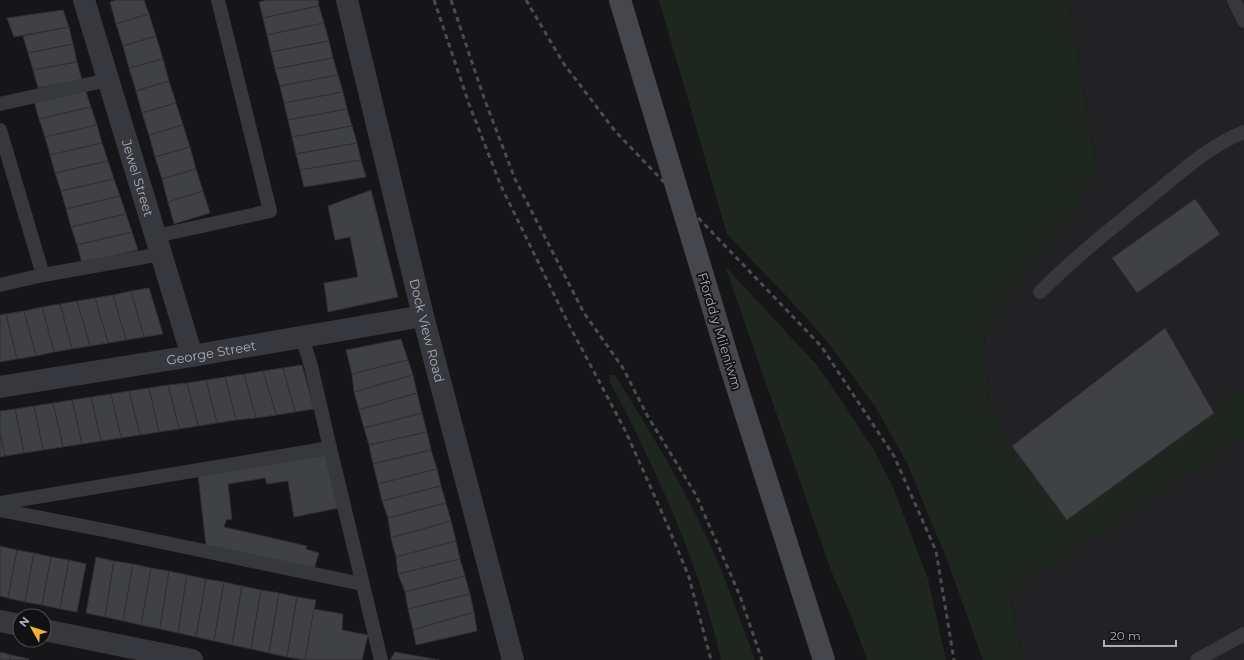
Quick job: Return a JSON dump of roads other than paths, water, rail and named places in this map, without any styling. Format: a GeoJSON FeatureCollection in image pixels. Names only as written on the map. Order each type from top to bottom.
{"type":"FeatureCollection","features":[{"type":"Feature","properties":{"kind":"street","name":"Jewel Street"},"geometry":{"type":"LineString","coordinates":[[84,0],[192,356]]}},
{"type":"Feature","properties":{"kind":"street","name":"Dock View Road"},"geometry":{"type":"LineString","coordinates":[[347,0],[423,316],[513,660]]}},
{"type":"Feature","properties":{"kind":"street","name":"Ffordd y Mileniwm"},"geometry":{"type":"LineString","coordinates":[[620,0],[730,365],[824,660]]}},
{"type":"Feature","properties":{"kind":"street","name":"George Street"},"geometry":{"type":"LineString","coordinates":[[0,387],[192,356],[423,316]]}},
{"type":"Feature","properties":{"kind":"street"},"geometry":{"type":"LineString","coordinates":[[0,621],[12,623]]}},
{"type":"Feature","properties":{"kind":"street"},"geometry":{"type":"LineString","coordinates":[[52,632],[192,660]]}},
{"type":"Feature","properties":{"kind":"lane"},"geometry":{"type":"LineString","coordinates":[[0,285],[159,245],[270,211],[218,0]]}},
{"type":"Feature","properties":{"kind":"lane"},"geometry":{"type":"LineString","coordinates":[[1234,0],[1244,21]]}},
{"type":"Feature","properties":{"kind":"lane"},"geometry":{"type":"LineString","coordinates":[[0,104],[108,80]]}},
{"type":"Feature","properties":{"kind":"lane"},"geometry":{"type":"LineString","coordinates":[[0,130],[42,275]]}},
{"type":"Feature","properties":{"kind":"lane"},"geometry":{"type":"LineString","coordinates":[[1040,292],[1058,273],[1193,163],[1214,148],[1240,133]]}},
{"type":"Feature","properties":{"kind":"lane"},"geometry":{"type":"LineString","coordinates":[[302,337],[311,366],[381,660]]}},
{"type":"Feature","properties":{"kind":"lane"},"geometry":{"type":"LineString","coordinates":[[0,503],[330,448]]}},
{"type":"Feature","properties":{"kind":"lane"},"geometry":{"type":"LineString","coordinates":[[0,510],[109,531],[362,584]]}},
{"type":"Feature","properties":{"kind":"lane"},"geometry":{"type":"LineString","coordinates":[[1197,660],[1244,634]]}},
{"type":"Feature","properties":{"kind":"railway"},"geometry":{"type":"LineString","coordinates":[[434,0],[469,104],[501,186],[568,323],[625,430],[667,524],[689,577],[711,660]]}},
{"type":"Feature","properties":{"kind":"railway"},"geometry":{"type":"LineString","coordinates":[[451,0],[484,98],[515,179],[584,313],[623,368],[647,415],[696,495],[740,596],[762,660]]}},
{"type":"Feature","properties":{"kind":"railway"},"geometry":{"type":"LineString","coordinates":[[526,0],[564,64],[615,131],[821,346],[894,456],[936,551],[954,660]]}}]}
